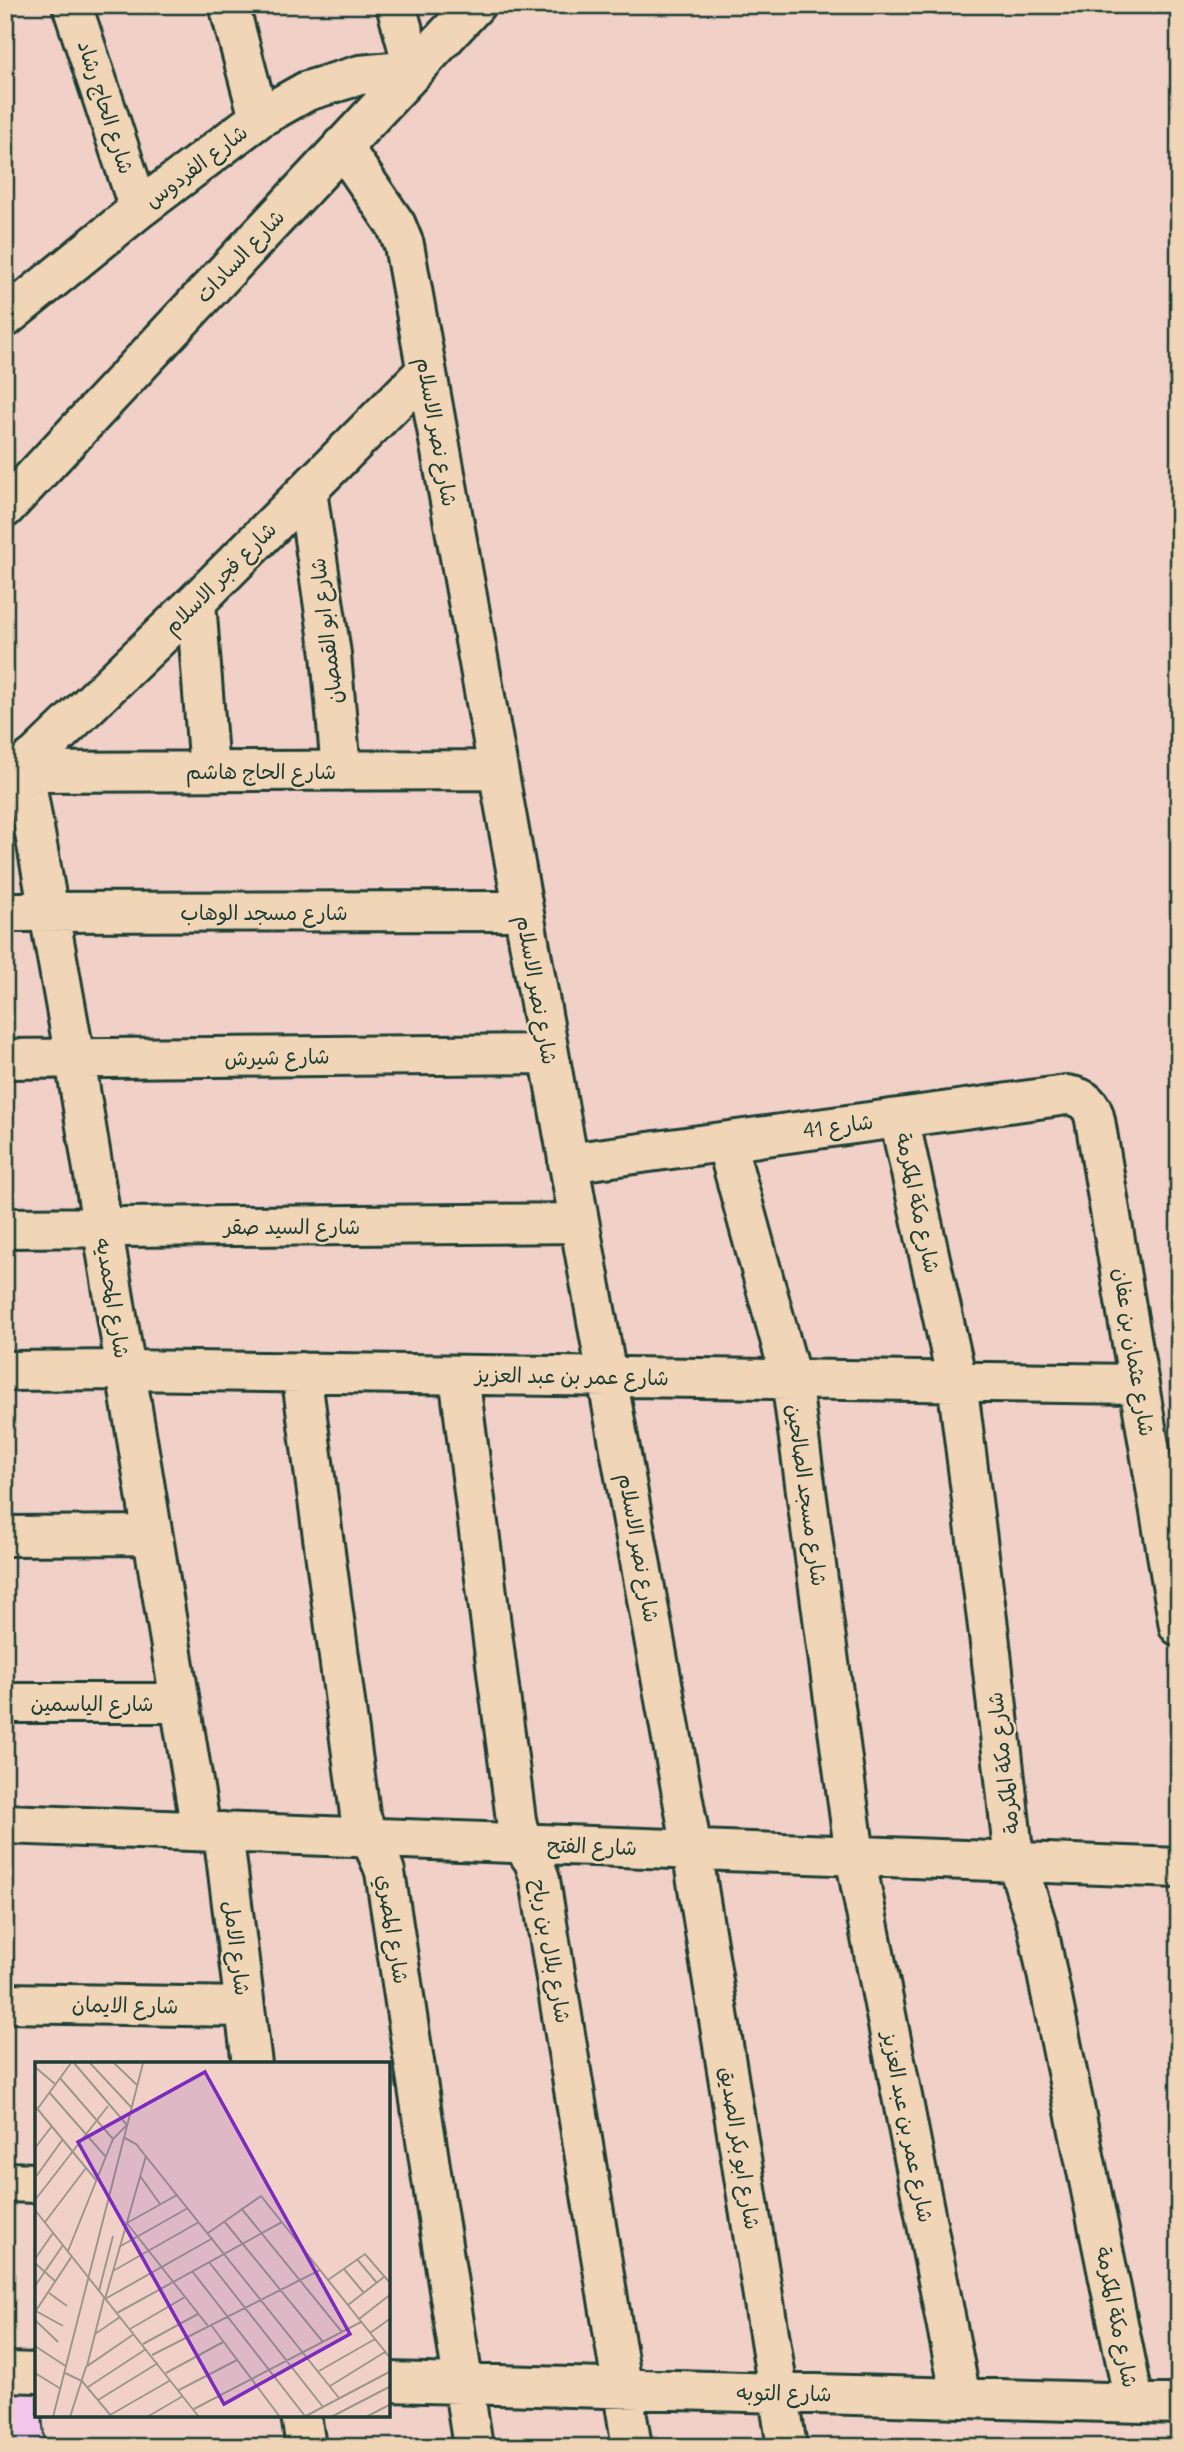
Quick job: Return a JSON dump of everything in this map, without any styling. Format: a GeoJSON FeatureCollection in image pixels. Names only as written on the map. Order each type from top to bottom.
{"type":"FeatureCollection","features":[{"type":"Feature","properties":{"kind":"street","name":"شارع الحاج رشاد"},"geometry":{"type":"LineString","coordinates":[[72,5],[139,209]]}},
{"type":"Feature","properties":{"kind":"street"},"geometry":{"type":"LineString","coordinates":[[229,5],[259,118]]}},
{"type":"Feature","properties":{"kind":"street"},"geometry":{"type":"LineString","coordinates":[[396,5],[414,70]]}},
{"type":"Feature","properties":{"kind":"street","name":"شارع السادات"},"geometry":{"type":"LineString","coordinates":[[5,508],[475,5]]}},
{"type":"Feature","properties":{"kind":"street","name":"شارع الفردوس"},"geometry":{"type":"LineString","coordinates":[[5,318],[139,209],[259,118],[307,91],[360,75],[414,70]]}},
{"type":"Feature","properties":{"kind":"street","name":"شارع نصر الاسلام"},"geometry":{"type":"LineString","coordinates":[[342,146],[401,235],[692,1850]]}},
{"type":"Feature","properties":{"kind":"street","name":"شارع فجر الاسلام"},"geometry":{"type":"LineString","coordinates":[[18,771],[196,602],[426,371]]}},
{"type":"Feature","properties":{"kind":"street","name":"شارع ابو القمصان"},"geometry":{"type":"LineString","coordinates":[[307,491],[331,654],[341,771]]}},
{"type":"Feature","properties":{"kind":"street"},"geometry":{"type":"LineString","coordinates":[[196,602],[209,771]]}},
{"type":"Feature","properties":{"kind":"street","name":"شارع الحاج هاشم"},"geometry":{"type":"LineString","coordinates":[[18,771],[498,770]]}},
{"type":"Feature","properties":{"kind":"street","name":"شارع المحمديه"},"geometry":{"type":"LineString","coordinates":[[18,771],[49,912],[75,1059],[180,1703],[212,1832]]}},
{"type":"Feature","properties":{"kind":"street","name":"شارع مسجد الوهاب"},"geometry":{"type":"LineString","coordinates":[[5,912],[523,911]]}},
{"type":"Feature","properties":{"kind":"street","name":"شارع شيرش"},"geometry":{"type":"LineString","coordinates":[[5,1059],[549,1054]]}},
{"type":"Feature","properties":{"kind":"street","name":"شارع 41"},"geometry":{"type":"LineString","coordinates":[[568,1163],[1067,1095],[1076,1096],[1089,1104],[1095,1120]]}},
{"type":"Feature","properties":{"kind":"street","name":"شارع مكة المكرمة"},"geometry":{"type":"LineString","coordinates":[[900,1118],[957,1381],[1009,1818],[1017,1862],[1038,1930],[1134,2402]]}},
{"type":"Feature","properties":{"kind":"street","name":"شارع عثمان بن عفان"},"geometry":{"type":"LineString","coordinates":[[1095,1120],[1179,1626]]}},
{"type":"Feature","properties":{"kind":"street","name":"شارع مسجد الصالحين"},"geometry":{"type":"LineString","coordinates":[[726,1142],[792,1379],[855,1856]]}},
{"type":"Feature","properties":{"kind":"street","name":"شارع السيد صقر"},"geometry":{"type":"LineString","coordinates":[[5,1228],[579,1223]]}},
{"type":"Feature","properties":{"kind":"street","name":"شارع عمر بن عبد العزيز"},"geometry":{"type":"LineString","coordinates":[[5,1371],[301,1372],[1139,1384]]}},
{"type":"Feature","properties":{"kind":"street","name":"شارع المصري"},"geometry":{"type":"LineString","coordinates":[[301,1372],[360,1814],[385,1872],[473,2447]]}},
{"type":"Feature","properties":{"kind":"street","name":"شارع بلال بن رباح"},"geometry":{"type":"LineString","coordinates":[[459,1374],[514,1808],[522,1844],[534,1861],[540,1880],[632,2447]]}},
{"type":"Feature","properties":{"kind":"street"},"geometry":{"type":"LineString","coordinates":[[5,1536],[152,1535]]}},
{"type":"Feature","properties":{"kind":"street","name":"شارع الياسمين"},"geometry":{"type":"LineString","coordinates":[[5,1703],[180,1703]]}},
{"type":"Feature","properties":{"kind":"street","name":"شارع الفتح"},"geometry":{"type":"LineString","coordinates":[[5,1824],[1179,1868]]}},
{"type":"Feature","properties":{"kind":"street","name":"شارع الامل"},"geometry":{"type":"LineString","coordinates":[[212,1832],[245,2007],[252,2062]]}},
{"type":"Feature","properties":{"kind":"street","name":"شارع ابو بكر الصديق"},"geometry":{"type":"LineString","coordinates":[[692,1850],[787,2447]]}},
{"type":"Feature","properties":{"kind":"street","name":"شارع عمر بن عبد العزيز"},"geometry":{"type":"LineString","coordinates":[[855,1856],[961,2398]]}},
{"type":"Feature","properties":{"kind":"street","name":"شارع الايمان"},"geometry":{"type":"LineString","coordinates":[[5,2003],[245,2007]]}},
{"type":"Feature","properties":{"kind":"street"},"geometry":{"type":"LineString","coordinates":[[5,2182],[35,2183]]}},
{"type":"Feature","properties":{"kind":"street"},"geometry":{"type":"LineString","coordinates":[[5,2372],[35,2373]]}},
{"type":"Feature","properties":{"kind":"street","name":"شارع التوبه"},"geometry":{"type":"LineString","coordinates":[[390,2382],[1179,2404]]}},
{"type":"Feature","properties":{"kind":"street"},"geometry":{"type":"LineString","coordinates":[[301,2417],[306,2447]]}},
{"type":"Feature","properties":{"kind":"building"},"geometry":{"type":"Polygon","coordinates":[[[5,2387],[35,2388],[35,2417],[42,2417],[45,2447],[5,2447],[5,2387]]]}}]}
